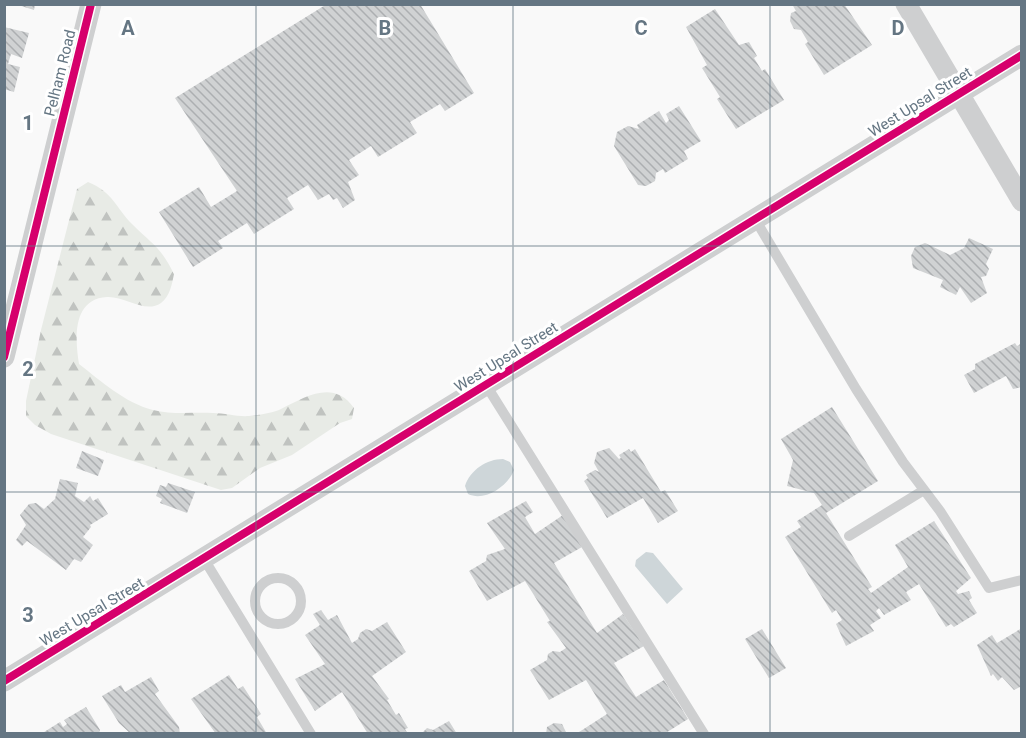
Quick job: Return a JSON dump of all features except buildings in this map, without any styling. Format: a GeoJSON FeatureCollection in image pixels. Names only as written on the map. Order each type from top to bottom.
{"type":"FeatureCollection","features":[{"type":"Feature","properties":{"kind":"street","name":"Pelham Road"},"geometry":{"type":"LineString","coordinates":[[4,357],[91,4]]}},
{"type":"Feature","properties":{"kind":"street"},"geometry":{"type":"LineString","coordinates":[[906,4],[1022,201]]}},
{"type":"Feature","properties":{"kind":"street","name":"West Upsal Street"},"geometry":{"type":"LineString","coordinates":[[4,681],[1022,55]]}},
{"type":"Feature","properties":{"kind":"lane"},"geometry":{"type":"LineString","coordinates":[[755,219],[856,389],[989,588],[1022,580]]}},
{"type":"Feature","properties":{"kind":"lane"},"geometry":{"type":"LineString","coordinates":[[486,385],[704,734]]}},
{"type":"Feature","properties":{"kind":"lane"},"geometry":{"type":"LineString","coordinates":[[849,536],[924,490]]}},
{"type":"Feature","properties":{"kind":"lane"},"geometry":{"type":"LineString","coordinates":[[204,559],[311,734]]}},
{"type":"Feature","properties":{"kind":"lane"},"geometry":{"type":"LineString","coordinates":[[280,578],[287,580],[297,589],[299,610],[290,621],[269,622],[258,613],[255,599],[260,586],[266,581],[280,578]]}},
{"type":"Feature","properties":{"kind":"lane"},"geometry":{"type":"LineString","coordinates":[[243,622],[258,613]]}},
{"type":"Feature","properties":{"kind":"green space"},"geometry":{"type":"Polygon","coordinates":[[[88,182],[109,195],[132,224],[160,251],[174,274],[167,297],[155,306],[142,306],[114,297],[96,299],[87,305],[78,322],[79,364],[123,397],[160,412],[249,416],[274,412],[310,396],[328,392],[346,399],[354,408],[352,419],[340,423],[292,455],[260,468],[232,488],[221,490],[51,434],[35,425],[26,416],[26,401],[41,330],[77,189],[88,182]]]}},
{"type":"Feature","properties":{"kind":"shaded area"},"geometry":{"type":"Polygon","coordinates":[[[503,459],[510,462],[514,470],[507,482],[495,491],[482,496],[468,494],[465,486],[475,470],[491,461],[503,459]]]}},
{"type":"Feature","properties":{"kind":"shaded area"},"geometry":{"type":"Polygon","coordinates":[[[646,552],[653,553],[683,589],[667,604],[635,566],[636,560],[646,552]]]}},
{"type":"Feature","properties":{"kind":"cycle path"},"geometry":{"type":"LineString","coordinates":[[4,357],[91,4]]}},
{"type":"Feature","properties":{"kind":"cycle path"},"geometry":{"type":"LineString","coordinates":[[4,681],[1022,55]]}}]}
